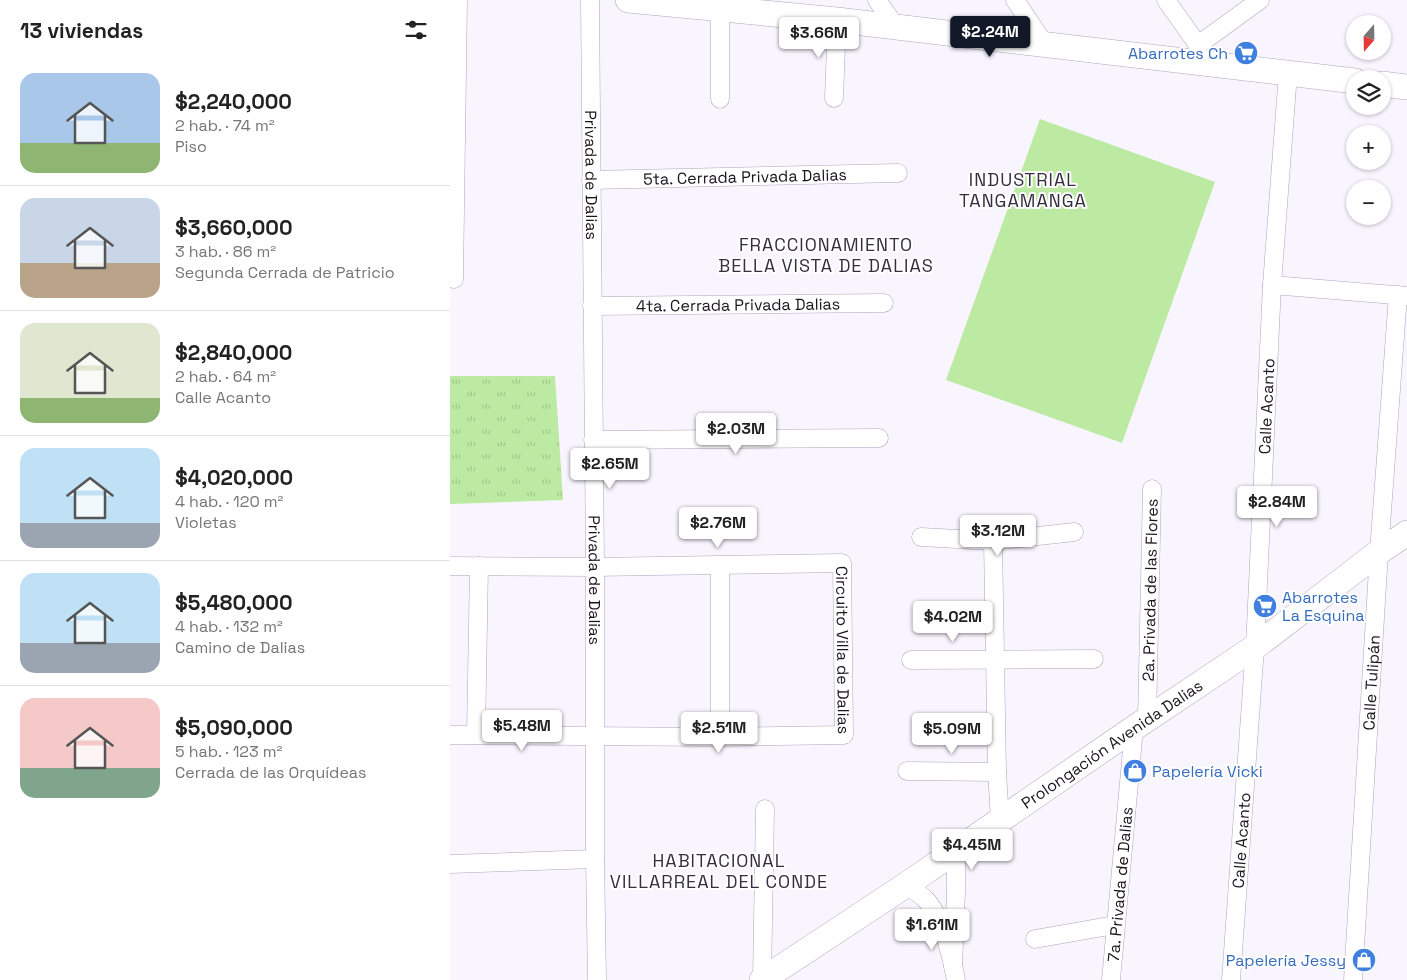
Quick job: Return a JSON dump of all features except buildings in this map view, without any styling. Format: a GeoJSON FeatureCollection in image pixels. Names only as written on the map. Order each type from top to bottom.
{"type":"FeatureCollection","features":[{"type":"Feature","properties":{"kind":"street"},"geometry":{"type":"LineString","coordinates":[[454,279],[458,0]]}},
{"type":"Feature","properties":{"kind":"street","name":"Privada de Dalias"},"geometry":{"type":"LineString","coordinates":[[590,0],[597,980]]}},
{"type":"Feature","properties":{"kind":"street"},"geometry":{"type":"LineString","coordinates":[[628,0],[720,8],[747,6],[837,20],[1045,45],[1197,54],[1288,73],[1346,80]]}},
{"type":"Feature","properties":{"kind":"street"},"geometry":{"type":"LineString","coordinates":[[877,0],[896,27]]}},
{"type":"Feature","properties":{"kind":"street"},"geometry":{"type":"LineString","coordinates":[[1015,0],[1045,45]]}},
{"type":"Feature","properties":{"kind":"street"},"geometry":{"type":"LineString","coordinates":[[1166,0],[1197,54]]}},
{"type":"Feature","properties":{"kind":"street"},"geometry":{"type":"LineString","coordinates":[[1197,54],[1260,0]]}},
{"type":"Feature","properties":{"kind":"street"},"geometry":{"type":"LineString","coordinates":[[720,8],[720,99]]}},
{"type":"Feature","properties":{"kind":"street"},"geometry":{"type":"LineString","coordinates":[[834,98],[837,20]]}},
{"type":"Feature","properties":{"kind":"street","name":"Calle Acanto"},"geometry":{"type":"LineString","coordinates":[[1231,980],[1255,646],[1272,285],[1288,73]]}},
{"type":"Feature","properties":{"kind":"street"},"geometry":{"type":"LineString","coordinates":[[1391,85],[1407,87]]}},
{"type":"Feature","properties":{"kind":"street","name":"5ta. Cerrada Privada Dalias"},"geometry":{"type":"LineString","coordinates":[[591,180],[898,173]]}},
{"type":"Feature","properties":{"kind":"street"},"geometry":{"type":"LineString","coordinates":[[1272,285],[1403,296]]}},
{"type":"Feature","properties":{"kind":"street","name":"Calle Tulipán"},"geometry":{"type":"LineString","coordinates":[[1353,980],[1379,552],[1403,296]]}},
{"type":"Feature","properties":{"kind":"street","name":"4ta. Cerrada Privada Dalias"},"geometry":{"type":"LineString","coordinates":[[592,306],[884,303]]}},
{"type":"Feature","properties":{"kind":"street"},"geometry":{"type":"LineString","coordinates":[[592,440],[879,438]]}},
{"type":"Feature","properties":{"kind":"street","name":"2a. Privada de las Flores"},"geometry":{"type":"LineString","coordinates":[[1141,724],[1152,489]]}},
{"type":"Feature","properties":{"kind":"street"},"geometry":{"type":"LineString","coordinates":[[921,537],[993,541],[1074,532]]}},
{"type":"Feature","properties":{"kind":"street","name":"Prolongación Avenida Dalias"},"geometry":{"type":"LineString","coordinates":[[762,980],[906,885],[1255,646],[1407,533]]}},
{"type":"Feature","properties":{"kind":"street"},"geometry":{"type":"LineString","coordinates":[[993,541],[997,772],[1000,820]]}},
{"type":"Feature","properties":{"kind":"street","name":"Circuito Villa de Dalias"},"geometry":{"type":"LineString","coordinates":[[450,566],[595,567],[842,563],[844,735],[720,737],[450,735]]}},
{"type":"Feature","properties":{"kind":"street"},"geometry":{"type":"LineString","coordinates":[[476,736],[479,566]]}},
{"type":"Feature","properties":{"kind":"street"},"geometry":{"type":"LineString","coordinates":[[720,566],[720,737]]}},
{"type":"Feature","properties":{"kind":"street"},"geometry":{"type":"LineString","coordinates":[[911,660],[1094,659]]}},
{"type":"Feature","properties":{"kind":"street","name":"7a. Privada de Dalias"},"geometry":{"type":"LineString","coordinates":[[1111,980],[1141,724]]}},
{"type":"Feature","properties":{"kind":"street"},"geometry":{"type":"LineString","coordinates":[[907,771],[997,772]]}},
{"type":"Feature","properties":{"kind":"street"},"geometry":{"type":"LineString","coordinates":[[762,980],[765,809]]}},
{"type":"Feature","properties":{"kind":"street"},"geometry":{"type":"LineString","coordinates":[[954,973],[956,851]]}},
{"type":"Feature","properties":{"kind":"street"},"geometry":{"type":"LineString","coordinates":[[450,864],[595,860]]}},
{"type":"Feature","properties":{"kind":"street"},"geometry":{"type":"LineString","coordinates":[[906,885],[918,892],[936,914],[954,973]]}},
{"type":"Feature","properties":{"kind":"street"},"geometry":{"type":"LineString","coordinates":[[1035,939],[1116,925]]}},
{"type":"Feature","properties":{"kind":"green space"},"geometry":{"type":"Polygon","coordinates":[[[1040,119],[1215,182],[1122,443],[946,380],[1040,119]]]}},
{"type":"Feature","properties":{"kind":"green space"},"geometry":{"type":"Polygon","coordinates":[[[450,376],[555,376],[563,500],[450,504],[450,376]]]}},
{"type":"Feature","properties":{"kind":"place","name":"Abarrotes Ch"},"geometry":{"type":"Point","coordinates":[1246,53]}},
{"type":"Feature","properties":{"kind":"place","name":"Abarrotes La Esquina"},"geometry":{"type":"Point","coordinates":[1265,606]}},
{"type":"Feature","properties":{"kind":"place","name":"Papelería Vicki"},"geometry":{"type":"Point","coordinates":[1135,771]}},
{"type":"Feature","properties":{"kind":"place","name":"Papelería Jessy"},"geometry":{"type":"Point","coordinates":[1364,960]}},
{"type":"Feature","properties":{"kind":"district","name":"INDUSTRIAL TANGAMANGA"},"geometry":{"type":"Point","coordinates":[1023,189]}},
{"type":"Feature","properties":{"kind":"district","name":"FRACCIONAMIENTO BELLA VISTA DE DALIAS"},"geometry":{"type":"Point","coordinates":[826,254]}},
{"type":"Feature","properties":{"kind":"district","name":"HABITACIONAL VILLARREAL DEL CONDE"},"geometry":{"type":"Point","coordinates":[719,870]}}]}
